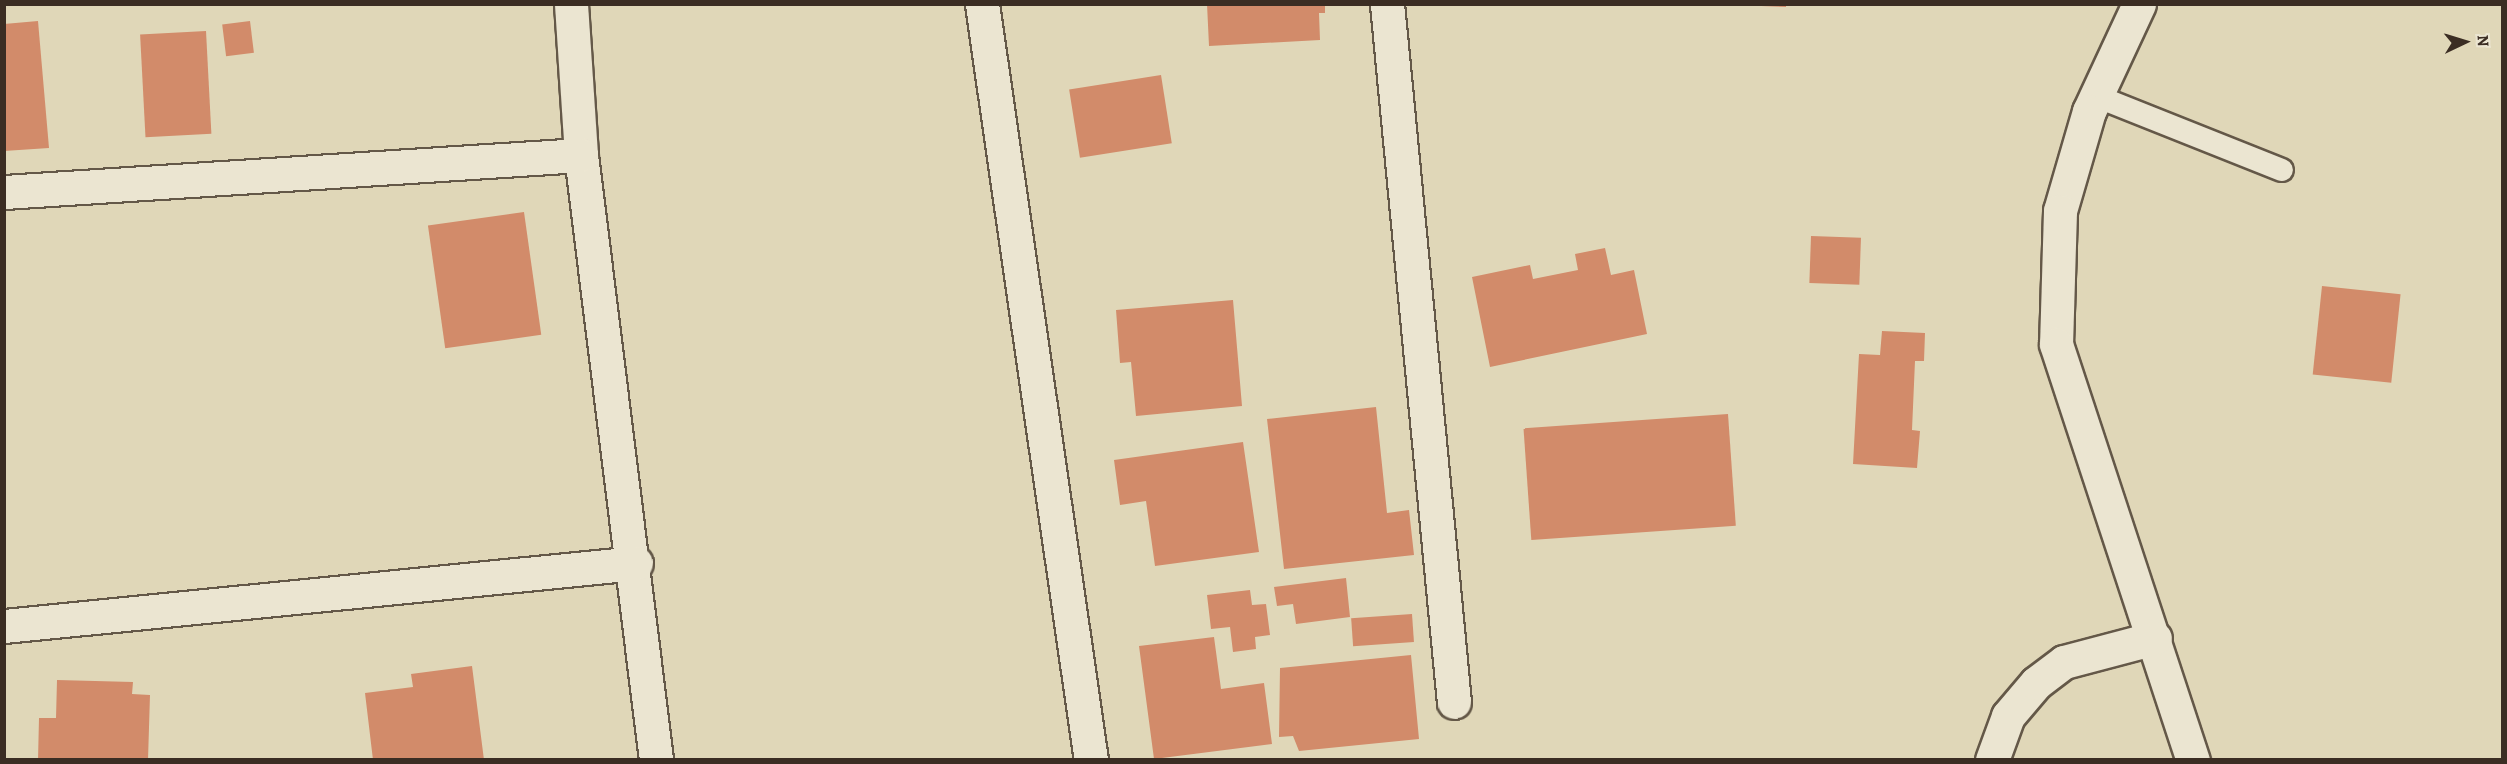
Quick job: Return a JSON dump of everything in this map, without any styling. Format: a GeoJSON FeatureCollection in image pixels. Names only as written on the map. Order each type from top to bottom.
{"type":"FeatureCollection","features":[{"type":"Feature","properties":{"kind":"street"},"geometry":{"type":"LineString","coordinates":[[571,4],[581,155],[636,562],[656,759]]}},
{"type":"Feature","properties":{"kind":"street"},"geometry":{"type":"LineString","coordinates":[[982,4],[1091,759]]}},
{"type":"Feature","properties":{"kind":"street"},"geometry":{"type":"LineString","coordinates":[[1387,4],[1454,702]]}},
{"type":"Feature","properties":{"kind":"street"},"geometry":{"type":"LineString","coordinates":[[2139,4],[2092,103],[2060,211],[2056,344],[2155,638],[2193,759]]}},
{"type":"Feature","properties":{"kind":"street"},"geometry":{"type":"LineString","coordinates":[[4,192],[581,155]]}},
{"type":"Feature","properties":{"kind":"street"},"geometry":{"type":"LineString","coordinates":[[4,626],[636,562]]}},
{"type":"Feature","properties":{"kind":"street"},"geometry":{"type":"LineString","coordinates":[[1992,759],[2008,716],[2036,683],[2064,662],[2155,638]]}},
{"type":"Feature","properties":{"kind":"lane"},"geometry":{"type":"LineString","coordinates":[[2092,103],[2282,170]]}},
{"type":"Feature","properties":{"kind":"building"},"geometry":{"type":"Polygon","coordinates":[[[1207,4],[1325,4],[1325,13],[1319,13],[1320,40],[1209,46],[1207,4]]]}},
{"type":"Feature","properties":{"kind":"building"},"geometry":{"type":"Polygon","coordinates":[[[1761,4],[1786,4],[1786,7],[1761,6],[1761,4]]]}},
{"type":"Feature","properties":{"kind":"building"},"geometry":{"type":"Polygon","coordinates":[[[38,21],[49,148],[4,151],[4,24],[38,21]]]}},
{"type":"Feature","properties":{"kind":"building"},"geometry":{"type":"Polygon","coordinates":[[[250,21],[254,53],[226,56],[222,24],[250,21]]]}},
{"type":"Feature","properties":{"kind":"building"},"geometry":{"type":"Polygon","coordinates":[[[206,31],[211,134],[145,137],[140,34],[206,31]]]}},
{"type":"Feature","properties":{"kind":"building"},"geometry":{"type":"Polygon","coordinates":[[[1161,75],[1172,143],[1080,158],[1069,90],[1161,75]]]}},
{"type":"Feature","properties":{"kind":"building"},"geometry":{"type":"Polygon","coordinates":[[[524,212],[541,335],[445,348],[428,225],[524,212]]]}},
{"type":"Feature","properties":{"kind":"building"},"geometry":{"type":"Polygon","coordinates":[[[1811,236],[1861,238],[1859,285],[1809,283],[1811,236]]]}},
{"type":"Feature","properties":{"kind":"building"},"geometry":{"type":"Polygon","coordinates":[[[1605,248],[1611,275],[1634,270],[1647,334],[1490,367],[1472,277],[1530,265],[1533,279],[1578,270],[1575,254],[1605,248]]]}},
{"type":"Feature","properties":{"kind":"building"},"geometry":{"type":"Polygon","coordinates":[[[2322,286],[2401,294],[2391,383],[2313,375],[2322,286]]]}},
{"type":"Feature","properties":{"kind":"building"},"geometry":{"type":"Polygon","coordinates":[[[1233,300],[1242,406],[1136,416],[1131,362],[1120,363],[1116,310],[1233,300]]]}},
{"type":"Feature","properties":{"kind":"building"},"geometry":{"type":"Polygon","coordinates":[[[1882,331],[1925,333],[1924,361],[1915,361],[1912,430],[1920,431],[1917,468],[1853,464],[1859,354],[1880,355],[1882,331]]]}},
{"type":"Feature","properties":{"kind":"building"},"geometry":{"type":"Polygon","coordinates":[[[1376,407],[1387,513],[1409,510],[1414,555],[1284,569],[1267,419],[1376,407]]]}},
{"type":"Feature","properties":{"kind":"building"},"geometry":{"type":"Polygon","coordinates":[[[1728,414],[1736,526],[1531,540],[1523,428],[1728,414]]]}},
{"type":"Feature","properties":{"kind":"building"},"geometry":{"type":"Polygon","coordinates":[[[1243,442],[1259,552],[1155,566],[1146,501],[1120,505],[1114,460],[1243,442]]]}},
{"type":"Feature","properties":{"kind":"building"},"geometry":{"type":"Polygon","coordinates":[[[1346,578],[1350,617],[1296,624],[1293,604],[1277,606],[1274,587],[1346,578]]]}},
{"type":"Feature","properties":{"kind":"building"},"geometry":{"type":"Polygon","coordinates":[[[1250,590],[1252,605],[1266,604],[1270,635],[1255,637],[1256,649],[1233,652],[1230,627],[1211,629],[1207,595],[1250,590]]]}},
{"type":"Feature","properties":{"kind":"building"},"geometry":{"type":"Polygon","coordinates":[[[1412,614],[1414,642],[1353,646],[1351,618],[1412,614]]]}},
{"type":"Feature","properties":{"kind":"building"},"geometry":{"type":"Polygon","coordinates":[[[1214,637],[1221,689],[1264,683],[1272,744],[1154,759],[1139,646],[1214,637]]]}},
{"type":"Feature","properties":{"kind":"building"},"geometry":{"type":"Polygon","coordinates":[[[1411,655],[1419,739],[1299,751],[1293,736],[1279,737],[1280,668],[1411,655]]]}},
{"type":"Feature","properties":{"kind":"building"},"geometry":{"type":"Polygon","coordinates":[[[472,666],[484,760],[373,760],[365,693],[413,687],[411,674],[472,666]]]}},
{"type":"Feature","properties":{"kind":"building"},"geometry":{"type":"Polygon","coordinates":[[[57,680],[133,682],[132,694],[150,695],[148,760],[38,760],[39,718],[56,718],[57,680]]]}}]}
